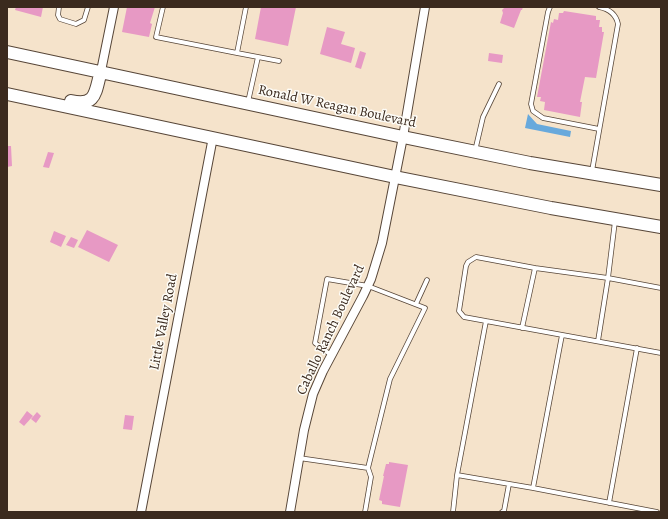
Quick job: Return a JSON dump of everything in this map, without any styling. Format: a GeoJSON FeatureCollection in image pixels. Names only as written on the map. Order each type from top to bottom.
{"type":"FeatureCollection","features":[{"type":"Feature","properties":{"kind":"main road","name":"Ronald W Reagan Boulevard"},"geometry":{"type":"LineString","coordinates":[[7,52],[403,137],[661,185]]}},
{"type":"Feature","properties":{"kind":"main road"},"geometry":{"type":"LineString","coordinates":[[20,96],[46,96],[84,103],[91,100],[101,72]]}},
{"type":"Feature","properties":{"kind":"main road"},"geometry":{"type":"LineString","coordinates":[[7,94],[551,208],[661,227]]}},
{"type":"Feature","properties":{"kind":"street"},"geometry":{"type":"LineString","coordinates":[[101,72],[114,7]]}},
{"type":"Feature","properties":{"kind":"street","name":"Caballo Ranch Boulevard"},"geometry":{"type":"LineString","coordinates":[[290,512],[299,458],[313,394],[331,355],[368,286],[377,262],[403,137],[425,7]]}},
{"type":"Feature","properties":{"kind":"street","name":"Little Valley Road"},"geometry":{"type":"LineString","coordinates":[[141,512],[213,137]]}},
{"type":"Feature","properties":{"kind":"lane"},"geometry":{"type":"LineString","coordinates":[[59,7],[58,15],[60,20],[76,24],[84,20],[88,7]]}},
{"type":"Feature","properties":{"kind":"lane"},"geometry":{"type":"LineString","coordinates":[[163,7],[156,37],[279,61]]}},
{"type":"Feature","properties":{"kind":"lane"},"geometry":{"type":"LineString","coordinates":[[236,53],[246,7]]}},
{"type":"Feature","properties":{"kind":"lane"},"geometry":{"type":"LineString","coordinates":[[550,7],[531,104],[533,111],[543,118],[599,129]]}},
{"type":"Feature","properties":{"kind":"lane"},"geometry":{"type":"LineString","coordinates":[[591,173],[618,24],[617,18],[607,8],[599,7]]}},
{"type":"Feature","properties":{"kind":"lane"},"geometry":{"type":"LineString","coordinates":[[248,103],[258,57]]}},
{"type":"Feature","properties":{"kind":"lane"},"geometry":{"type":"LineString","coordinates":[[475,151],[483,118],[499,84]]}},
{"type":"Feature","properties":{"kind":"lane"},"geometry":{"type":"LineString","coordinates":[[598,341],[616,219]]}},
{"type":"Feature","properties":{"kind":"lane"},"geometry":{"type":"LineString","coordinates":[[661,288],[476,257],[468,262],[466,266],[459,311],[464,317],[661,353]]}},
{"type":"Feature","properties":{"kind":"lane"},"geometry":{"type":"LineString","coordinates":[[522,328],[535,268]]}},
{"type":"Feature","properties":{"kind":"lane"},"geometry":{"type":"LineString","coordinates":[[331,355],[315,343],[327,279],[368,286],[425,308],[390,379],[368,468],[372,478],[365,512]]}},
{"type":"Feature","properties":{"kind":"lane"},"geometry":{"type":"LineString","coordinates":[[416,304],[427,280]]}},
{"type":"Feature","properties":{"kind":"lane"},"geometry":{"type":"LineString","coordinates":[[453,512],[457,474],[486,321]]}},
{"type":"Feature","properties":{"kind":"lane"},"geometry":{"type":"LineString","coordinates":[[533,488],[562,335]]}},
{"type":"Feature","properties":{"kind":"lane"},"geometry":{"type":"LineString","coordinates":[[609,503],[637,348]]}},
{"type":"Feature","properties":{"kind":"lane"},"geometry":{"type":"LineString","coordinates":[[299,458],[368,468]]}},
{"type":"Feature","properties":{"kind":"lane"},"geometry":{"type":"LineString","coordinates":[[457,474],[657,512]]}},
{"type":"Feature","properties":{"kind":"lane"},"geometry":{"type":"LineString","coordinates":[[502,512],[504,511],[509,484]]}},
{"type":"Feature","properties":{"kind":"water"},"geometry":{"type":"Polygon","coordinates":[[[528,114],[537,124],[571,131],[570,137],[525,128],[528,114]]]}},
{"type":"Feature","properties":{"kind":"building"},"geometry":{"type":"Polygon","coordinates":[[[16,7],[43,7],[41,17],[15,10],[16,7]]]}},
{"type":"Feature","properties":{"kind":"building"},"geometry":{"type":"Polygon","coordinates":[[[127,7],[155,7],[150,23],[152,24],[149,37],[122,32],[127,7]]]}},
{"type":"Feature","properties":{"kind":"building"},"geometry":{"type":"Polygon","coordinates":[[[261,7],[296,7],[288,46],[255,39],[261,7]]]}},
{"type":"Feature","properties":{"kind":"building"},"geometry":{"type":"Polygon","coordinates":[[[505,7],[523,7],[514,28],[500,23],[503,13],[502,10],[505,7]]]}},
{"type":"Feature","properties":{"kind":"building"},"geometry":{"type":"Polygon","coordinates":[[[564,11],[596,16],[596,20],[600,20],[599,27],[602,27],[602,32],[604,32],[596,78],[585,77],[580,102],[582,102],[580,117],[544,110],[545,102],[540,101],[541,97],[537,97],[551,22],[553,23],[554,19],[558,20],[559,13],[563,13],[564,11]]]}},
{"type":"Feature","properties":{"kind":"building"},"geometry":{"type":"Polygon","coordinates":[[[327,27],[345,32],[341,44],[355,48],[351,63],[320,54],[327,27]]]}},
{"type":"Feature","properties":{"kind":"building"},"geometry":{"type":"Polygon","coordinates":[[[360,51],[366,53],[361,69],[355,67],[360,51]]]}},
{"type":"Feature","properties":{"kind":"building"},"geometry":{"type":"Polygon","coordinates":[[[489,53],[503,55],[502,63],[488,61],[489,53]]]}},
{"type":"Feature","properties":{"kind":"building"},"geometry":{"type":"Polygon","coordinates":[[[7,146],[11,146],[12,166],[7,167],[7,146]]]}},
{"type":"Feature","properties":{"kind":"building"},"geometry":{"type":"Polygon","coordinates":[[[48,152],[54,153],[49,168],[43,167],[48,152]]]}},
{"type":"Feature","properties":{"kind":"building"},"geometry":{"type":"Polygon","coordinates":[[[87,230],[118,245],[109,262],[78,247],[87,230]]]}},
{"type":"Feature","properties":{"kind":"building"},"geometry":{"type":"Polygon","coordinates":[[[54,231],[66,236],[61,247],[50,242],[54,231]]]}},
{"type":"Feature","properties":{"kind":"building"},"geometry":{"type":"Polygon","coordinates":[[[71,237],[78,240],[74,248],[66,245],[71,237]]]}},
{"type":"Feature","properties":{"kind":"building"},"geometry":{"type":"Polygon","coordinates":[[[27,411],[33,416],[24,426],[19,422],[27,411]]]}},
{"type":"Feature","properties":{"kind":"building"},"geometry":{"type":"Polygon","coordinates":[[[37,412],[41,416],[36,423],[31,419],[37,412]]]}},
{"type":"Feature","properties":{"kind":"building"},"geometry":{"type":"Polygon","coordinates":[[[125,415],[134,416],[132,430],[123,429],[125,415]]]}},
{"type":"Feature","properties":{"kind":"building"},"geometry":{"type":"Polygon","coordinates":[[[389,462],[408,465],[400,507],[382,504],[382,501],[379,500],[386,464],[389,464],[389,462]]]}}]}
